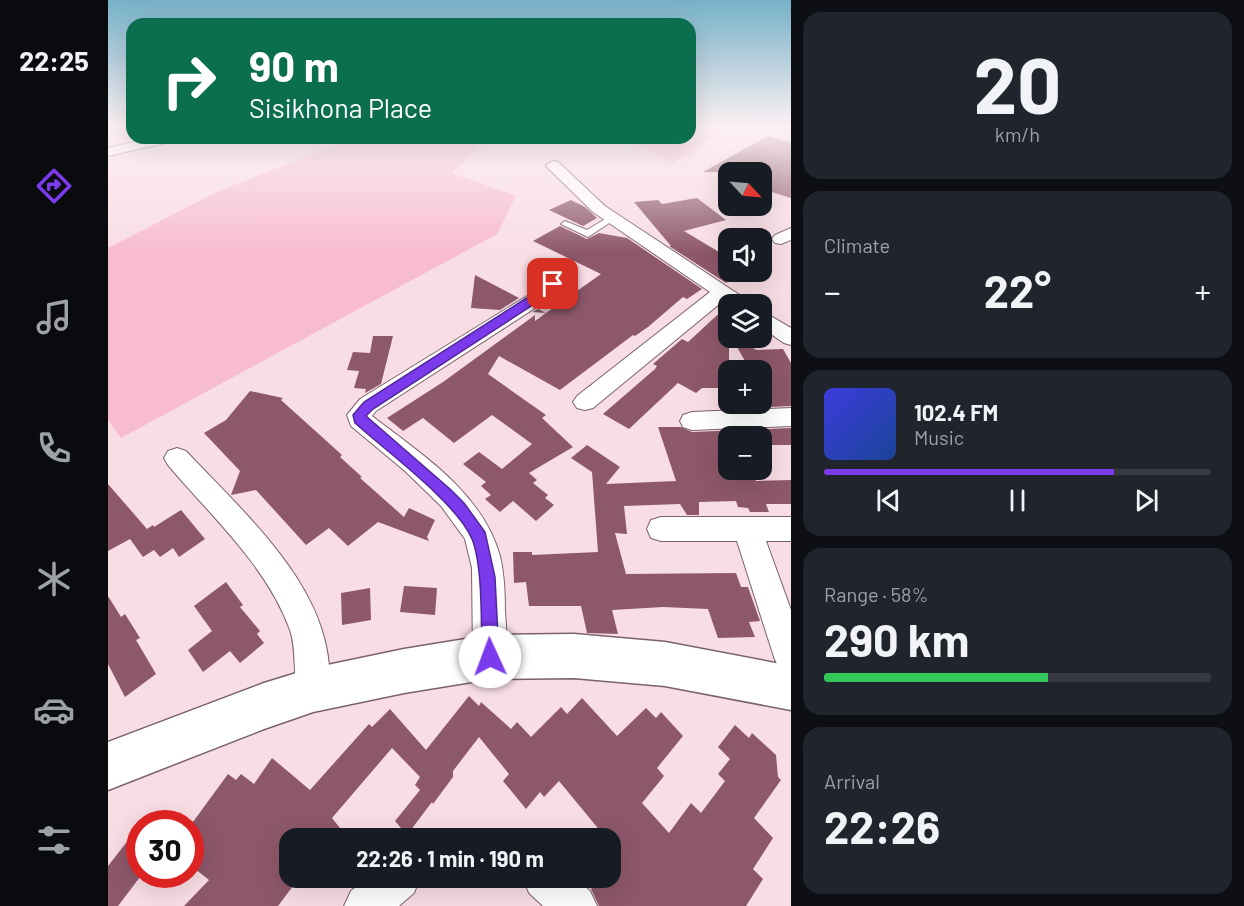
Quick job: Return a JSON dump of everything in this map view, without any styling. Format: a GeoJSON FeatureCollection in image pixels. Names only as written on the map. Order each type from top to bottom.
{"type":"FeatureCollection","features":[{"type":"Feature","properties":{"kind":"street"},"geometry":{"type":"LineString","coordinates":[[555,167],[599,209],[725,294]]}},
{"type":"Feature","properties":{"kind":"street"},"geometry":{"type":"LineString","coordinates":[[490,657],[487,577],[479,537],[459,507],[438,486],[360,420],[359,415],[368,405],[539,297],[553,284]]}},
{"type":"Feature","properties":{"kind":"street"},"geometry":{"type":"LineString","coordinates":[[585,402],[722,292]]}},
{"type":"Feature","properties":{"kind":"street"},"geometry":{"type":"LineString","coordinates":[[772,326],[791,338]]}},
{"type":"Feature","properties":{"kind":"street"},"geometry":{"type":"LineString","coordinates":[[692,421],[791,417]]}},
{"type":"Feature","properties":{"kind":"street"},"geometry":{"type":"LineString","coordinates":[[177,458],[266,560],[292,599],[306,632],[312,661],[313,690]]}},
{"type":"Feature","properties":{"kind":"street"},"geometry":{"type":"LineString","coordinates":[[661,529],[791,529]]}},
{"type":"Feature","properties":{"kind":"street"},"geometry":{"type":"LineString","coordinates":[[748,530],[791,657]]}},
{"type":"Feature","properties":{"kind":"street"},"geometry":{"type":"LineString","coordinates":[[108,766],[264,706],[313,690],[404,671],[490,657],[574,656],[665,664],[791,688]]}},
{"type":"Feature","properties":{"kind":"street"},"geometry":{"type":"LineString","coordinates":[[366,906],[387,888]]}},
{"type":"Feature","properties":{"kind":"street"},"geometry":{"type":"LineString","coordinates":[[555,888],[575,906]]}},
{"type":"Feature","properties":{"kind":"lane"},"geometry":{"type":"LineString","coordinates":[[565,224],[588,234],[613,218]]}},
{"type":"Feature","properties":{"kind":"shaded area"},"geometry":{"type":"Polygon","coordinates":[[[279,167],[458,167],[452,173],[516,196],[497,234],[121,438],[108,420],[108,248],[221,190],[279,167]]]}},
{"type":"Feature","properties":{"kind":"building"},"geometry":{"type":"Polygon","coordinates":[[[712,167],[718,167],[718,172],[703,172],[712,167]]]}},
{"type":"Feature","properties":{"kind":"building"},"geometry":{"type":"Polygon","coordinates":[[[772,167],[791,167],[791,198],[772,192],[772,167]]]}},
{"type":"Feature","properties":{"kind":"building"},"geometry":{"type":"Polygon","coordinates":[[[697,198],[726,220],[684,231],[718,251],[718,278],[669,246],[671,246],[634,202],[658,200],[662,204],[697,198]]]}},
{"type":"Feature","properties":{"kind":"building"},"geometry":{"type":"Polygon","coordinates":[[[571,200],[585,207],[597,218],[583,226],[549,210],[571,200]]]}},
{"type":"Feature","properties":{"kind":"building"},"geometry":{"type":"Polygon","coordinates":[[[560,226],[587,239],[599,233],[627,238],[702,289],[687,299],[683,297],[648,327],[635,336],[633,335],[560,390],[499,356],[488,374],[546,415],[542,418],[573,447],[529,473],[537,480],[533,483],[548,495],[545,498],[554,505],[536,521],[513,501],[500,512],[485,499],[491,495],[481,486],[486,482],[463,464],[479,452],[502,469],[532,444],[492,415],[454,443],[423,418],[403,431],[387,418],[443,382],[535,315],[535,321],[601,274],[533,241],[560,226]]]}},
{"type":"Feature","properties":{"kind":"building"},"geometry":{"type":"Polygon","coordinates":[[[475,275],[519,298],[500,310],[471,308],[475,275]]]}},
{"type":"Feature","properties":{"kind":"building"},"geometry":{"type":"Polygon","coordinates":[[[718,314],[718,348],[729,348],[729,360],[718,360],[718,388],[702,388],[696,393],[678,383],[629,429],[603,414],[655,369],[657,366],[653,364],[682,339],[688,342],[718,314]]]}},
{"type":"Feature","properties":{"kind":"building"},"geometry":{"type":"Polygon","coordinates":[[[373,336],[393,336],[381,384],[365,393],[366,389],[354,388],[359,371],[347,370],[353,352],[370,353],[373,336]]]}},
{"type":"Feature","properties":{"kind":"building"},"geometry":{"type":"Polygon","coordinates":[[[738,348],[783,349],[791,363],[791,406],[772,407],[772,360],[744,360],[738,348]]]}},
{"type":"Feature","properties":{"kind":"building"},"geometry":{"type":"Polygon","coordinates":[[[250,391],[283,398],[281,400],[342,455],[340,457],[362,477],[360,478],[404,517],[409,508],[435,520],[427,537],[429,541],[378,522],[348,546],[329,528],[306,545],[256,490],[231,495],[240,471],[204,433],[226,420],[250,391]]]}},
{"type":"Feature","properties":{"kind":"building"},"geometry":{"type":"Polygon","coordinates":[[[658,427],[681,427],[692,432],[718,431],[718,480],[791,480],[791,504],[766,504],[769,512],[750,512],[748,508],[738,507],[736,501],[699,502],[699,515],[687,515],[680,504],[624,506],[627,534],[615,533],[626,574],[736,573],[741,587],[748,587],[760,621],[749,622],[755,637],[718,638],[708,609],[663,607],[612,610],[618,634],[587,633],[581,606],[529,606],[526,582],[514,583],[513,552],[532,552],[532,555],[598,552],[592,472],[571,458],[587,445],[620,467],[606,484],[676,481],[658,427]]]}},
{"type":"Feature","properties":{"kind":"building"},"geometry":{"type":"Polygon","coordinates":[[[791,428],[791,445],[772,445],[772,429],[791,428]]]}},
{"type":"Feature","properties":{"kind":"building"},"geometry":{"type":"Polygon","coordinates":[[[108,484],[147,529],[181,510],[205,539],[179,557],[173,548],[160,557],[154,550],[143,557],[130,539],[108,551],[108,484]]]}},
{"type":"Feature","properties":{"kind":"building"},"geometry":{"type":"Polygon","coordinates":[[[226,582],[243,605],[240,607],[260,631],[257,634],[264,643],[240,663],[230,651],[203,672],[188,650],[212,631],[194,606],[226,582]]]}},
{"type":"Feature","properties":{"kind":"building"},"geometry":{"type":"Polygon","coordinates":[[[404,586],[437,588],[435,615],[400,612],[404,586]]]}},
{"type":"Feature","properties":{"kind":"building"},"geometry":{"type":"Polygon","coordinates":[[[370,588],[371,620],[342,625],[341,593],[370,588]]]}},
{"type":"Feature","properties":{"kind":"building"},"geometry":{"type":"Polygon","coordinates":[[[108,596],[121,617],[125,614],[140,638],[136,640],[156,674],[125,697],[108,664],[108,596]]]}},
{"type":"Feature","properties":{"kind":"building"},"geometry":{"type":"Polygon","coordinates":[[[469,696],[479,706],[481,702],[511,729],[517,722],[531,737],[561,707],[567,714],[582,698],[617,736],[646,708],[656,718],[661,712],[683,736],[657,768],[664,776],[642,803],[669,833],[691,803],[701,813],[725,781],[718,774],[730,759],[718,747],[735,725],[749,738],[752,733],[776,755],[778,777],[781,780],[754,818],[773,838],[753,869],[763,879],[746,906],[599,906],[592,888],[621,888],[621,828],[598,828],[559,781],[544,797],[540,792],[526,809],[503,781],[509,774],[479,737],[453,771],[453,777],[412,828],[401,828],[395,821],[420,790],[415,785],[420,777],[392,748],[332,818],[340,828],[279,828],[279,888],[292,888],[278,906],[184,906],[201,888],[204,888],[209,880],[204,876],[204,810],[202,810],[228,774],[236,780],[241,774],[254,784],[272,758],[310,790],[369,724],[372,727],[390,709],[426,750],[469,696]]]}},
{"type":"Feature","properties":{"kind":"building"},"geometry":{"type":"Polygon","coordinates":[[[126,843],[126,888],[132,888],[118,906],[108,906],[108,866],[126,843]]]}},
{"type":"Feature","properties":{"kind":"route"},"geometry":{"type":"LineString","coordinates":[[490,657],[487,577],[485,556],[479,537],[459,507],[431,479],[360,420],[359,415],[368,405],[539,297],[553,284]]}}]}
